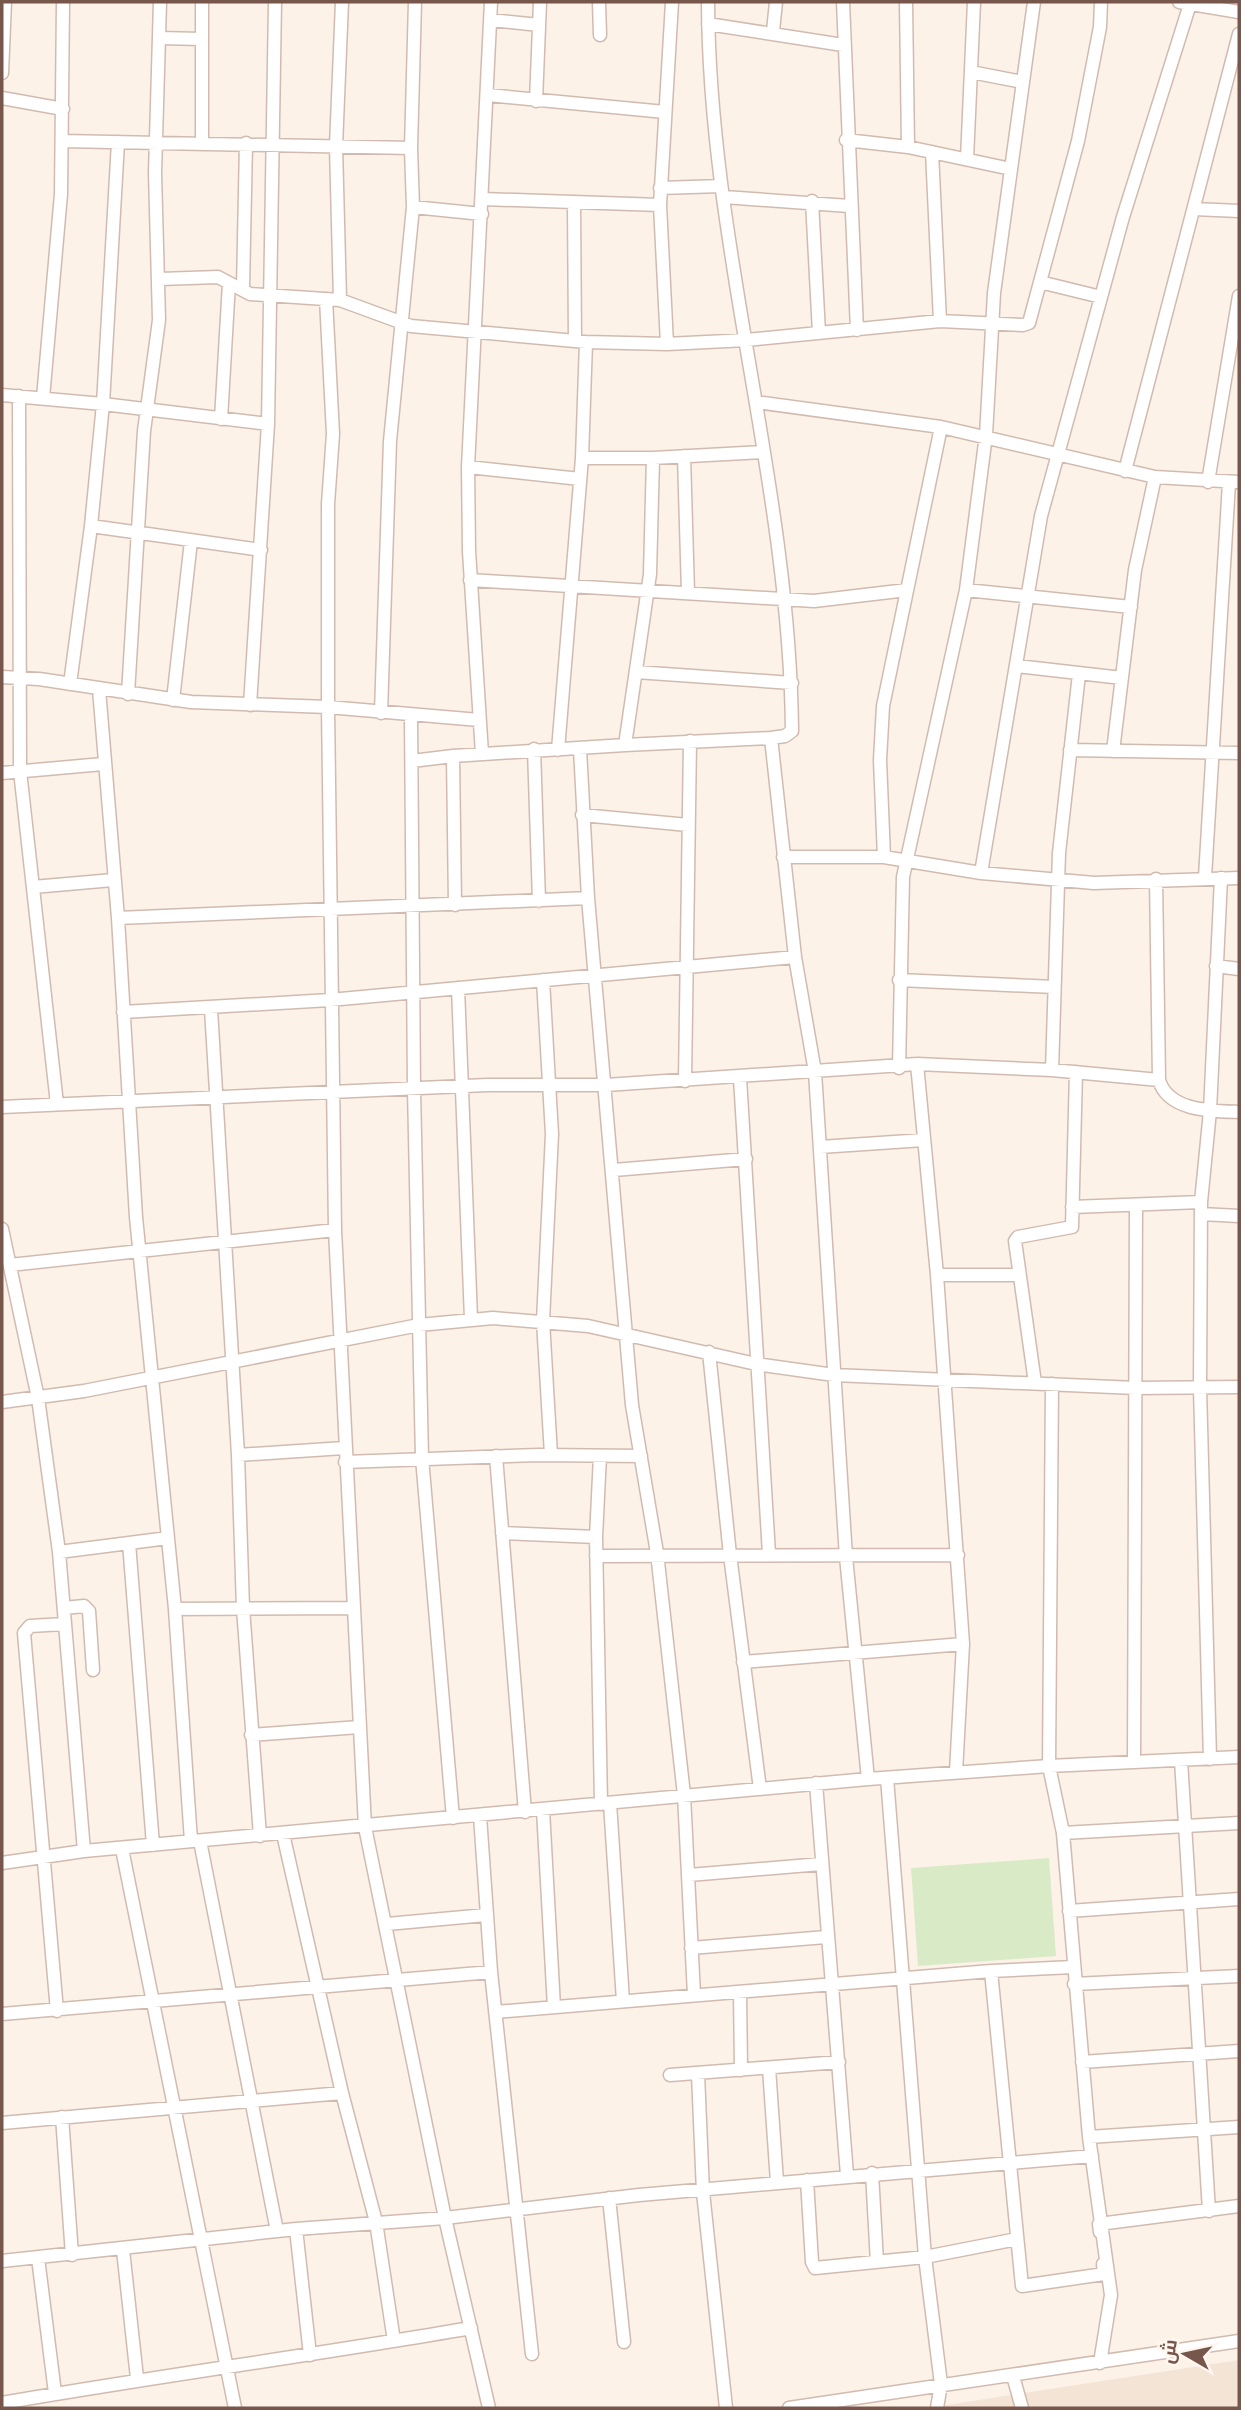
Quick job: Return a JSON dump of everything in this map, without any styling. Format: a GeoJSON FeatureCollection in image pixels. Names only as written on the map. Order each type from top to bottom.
{"type":"FeatureCollection","features":[{"type":"Feature","properties":{"kind":"street"},"geometry":{"type":"LineString","coordinates":[[2,73],[5,2]]}},
{"type":"Feature","properties":{"kind":"street"},"geometry":{"type":"LineString","coordinates":[[43,398],[57,269],[63,141],[64,2]]}},
{"type":"Feature","properties":{"kind":"street"},"geometry":{"type":"LineString","coordinates":[[128,694],[146,410],[158,337],[160,279],[156,143],[160,2]]}},
{"type":"Feature","properties":{"kind":"street"},"geometry":{"type":"LineString","coordinates":[[202,2],[202,144]]}},
{"type":"Feature","properties":{"kind":"street"},"geometry":{"type":"LineString","coordinates":[[250,705],[268,424],[275,2]]}},
{"type":"Feature","properties":{"kind":"street"},"geometry":{"type":"LineString","coordinates":[[340,300],[336,146],[342,2]]}},
{"type":"Feature","properties":{"kind":"street"},"geometry":{"type":"LineString","coordinates":[[382,713],[390,441],[413,207],[411,148],[415,2]]}},
{"type":"Feature","properties":{"kind":"street"},"geometry":{"type":"LineString","coordinates":[[482,754],[470,580],[468,467],[477,334],[491,2]]}},
{"type":"Feature","properties":{"kind":"street"},"geometry":{"type":"LineString","coordinates":[[536,101],[540,2]]}},
{"type":"Feature","properties":{"kind":"street"},"geometry":{"type":"LineString","coordinates":[[600,2],[600,35]]}},
{"type":"Feature","properties":{"kind":"street"},"geometry":{"type":"LineString","coordinates":[[667,344],[660,188],[673,2]]}},
{"type":"Feature","properties":{"kind":"street"},"geometry":{"type":"LineString","coordinates":[[412,761],[534,748],[580,750],[625,745],[771,738],[785,736],[792,731],[792,683],[786,597],[723,191],[708,2]]}},
{"type":"Feature","properties":{"kind":"street"},"geometry":{"type":"LineString","coordinates":[[773,32],[776,2]]}},
{"type":"Feature","properties":{"kind":"street"},"geometry":{"type":"LineString","coordinates":[[843,2],[846,141],[857,330]]}},
{"type":"Feature","properties":{"kind":"street"},"geometry":{"type":"LineString","coordinates":[[905,2],[908,147]]}},
{"type":"Feature","properties":{"kind":"street"},"geometry":{"type":"LineString","coordinates":[[967,159],[974,2]]}},
{"type":"Feature","properties":{"kind":"street"},"geometry":{"type":"LineString","coordinates":[[899,1068],[899,980],[906,863],[966,590],[986,435],[991,324],[1034,2]]}},
{"type":"Feature","properties":{"kind":"street"},"geometry":{"type":"LineString","coordinates":[[160,279],[218,277],[250,294],[340,300],[401,324],[477,334],[580,341],[667,344],[747,340],[940,321],[1029,323],[1078,141],[1100,27],[1101,2]]}},
{"type":"Feature","properties":{"kind":"street"},"geometry":{"type":"LineString","coordinates":[[981,873],[1041,516],[1185,3],[1239,12]]}},
{"type":"Feature","properties":{"kind":"street"},"geometry":{"type":"LineString","coordinates":[[491,20],[539,25]]}},
{"type":"Feature","properties":{"kind":"street"},"geometry":{"type":"LineString","coordinates":[[708,24],[843,45]]}},
{"type":"Feature","properties":{"kind":"street"},"geometry":{"type":"LineString","coordinates":[[1125,471],[1238,50],[1239,34]]}},
{"type":"Feature","properties":{"kind":"street"},"geometry":{"type":"LineString","coordinates":[[159,38],[202,39]]}},
{"type":"Feature","properties":{"kind":"street"},"geometry":{"type":"LineString","coordinates":[[971,72],[1023,82]]}},
{"type":"Feature","properties":{"kind":"street"},"geometry":{"type":"LineString","coordinates":[[488,95],[665,112]]}},
{"type":"Feature","properties":{"kind":"street"},"geometry":{"type":"LineString","coordinates":[[2,98],[63,109]]}},
{"type":"Feature","properties":{"kind":"street"},"geometry":{"type":"LineString","coordinates":[[63,141],[411,148]]}},
{"type":"Feature","properties":{"kind":"street"},"geometry":{"type":"LineString","coordinates":[[846,141],[908,147],[1011,169]]}},
{"type":"Feature","properties":{"kind":"street"},"geometry":{"type":"LineString","coordinates":[[70,684],[91,526],[103,404],[118,142]]}},
{"type":"Feature","properties":{"kind":"street"},"geometry":{"type":"LineString","coordinates":[[243,288],[246,143]]}},
{"type":"Feature","properties":{"kind":"street"},"geometry":{"type":"LineString","coordinates":[[932,152],[940,321]]}},
{"type":"Feature","properties":{"kind":"street"},"geometry":{"type":"LineString","coordinates":[[660,188],[723,191],[849,206]]}},
{"type":"Feature","properties":{"kind":"street"},"geometry":{"type":"LineString","coordinates":[[482,199],[660,205]]}},
{"type":"Feature","properties":{"kind":"street"},"geometry":{"type":"LineString","coordinates":[[813,201],[820,333]]}},
{"type":"Feature","properties":{"kind":"street"},"geometry":{"type":"LineString","coordinates":[[558,750],[582,458],[574,203]]}},
{"type":"Feature","properties":{"kind":"street"},"geometry":{"type":"LineString","coordinates":[[413,207],[482,214]]}},
{"type":"Feature","properties":{"kind":"street"},"geometry":{"type":"LineString","coordinates":[[1195,209],[1239,212]]}},
{"type":"Feature","properties":{"kind":"street"},"geometry":{"type":"LineString","coordinates":[[1040,282],[1101,297]]}},
{"type":"Feature","properties":{"kind":"street"},"geometry":{"type":"LineString","coordinates":[[221,419],[229,283]]}},
{"type":"Feature","properties":{"kind":"street"},"geometry":{"type":"LineString","coordinates":[[1208,482],[1239,296]]}},
{"type":"Feature","properties":{"kind":"street"},"geometry":{"type":"LineString","coordinates":[[326,299],[333,434],[328,504],[331,1094],[344,1448],[366,1827],[445,2218],[489,2408]]}},
{"type":"Feature","properties":{"kind":"street"},"geometry":{"type":"LineString","coordinates":[[2,395],[268,424]]}},
{"type":"Feature","properties":{"kind":"street"},"geometry":{"type":"LineString","coordinates":[[19,396],[20,771],[57,1104]]}},
{"type":"Feature","properties":{"kind":"street"},"geometry":{"type":"LineString","coordinates":[[756,402],[941,426],[1155,477],[1234,482],[1205,877]]}},
{"type":"Feature","properties":{"kind":"street"},"geometry":{"type":"LineString","coordinates":[[884,857],[880,732],[941,426]]}},
{"type":"Feature","properties":{"kind":"street"},"geometry":{"type":"LineString","coordinates":[[582,458],[653,458],[763,452]]}},
{"type":"Feature","properties":{"kind":"street"},"geometry":{"type":"LineString","coordinates":[[684,456],[688,593]]}},
{"type":"Feature","properties":{"kind":"street"},"geometry":{"type":"LineString","coordinates":[[625,745],[649,589],[653,458]]}},
{"type":"Feature","properties":{"kind":"street"},"geometry":{"type":"LineString","coordinates":[[468,467],[580,479]]}},
{"type":"Feature","properties":{"kind":"street"},"geometry":{"type":"LineString","coordinates":[[1114,751],[1139,545],[1155,477]]}},
{"type":"Feature","properties":{"kind":"street"},"geometry":{"type":"LineString","coordinates":[[91,526],[261,550]]}},
{"type":"Feature","properties":{"kind":"street"},"geometry":{"type":"LineString","coordinates":[[173,700],[191,541]]}},
{"type":"Feature","properties":{"kind":"street"},"geometry":{"type":"LineString","coordinates":[[470,580],[570,588],[649,589],[786,597],[814,601],[907,590]]}},
{"type":"Feature","properties":{"kind":"street"},"geometry":{"type":"LineString","coordinates":[[966,590],[1131,607]]}},
{"type":"Feature","properties":{"kind":"street"},"geometry":{"type":"LineString","coordinates":[[1017,666],[1122,678]]}},
{"type":"Feature","properties":{"kind":"street"},"geometry":{"type":"LineString","coordinates":[[636,672],[792,683]]}},
{"type":"Feature","properties":{"kind":"street"},"geometry":{"type":"LineString","coordinates":[[1052,1070],[1057,880],[1079,674]]}},
{"type":"Feature","properties":{"kind":"street"},"geometry":{"type":"LineString","coordinates":[[2,677],[20,677],[173,700],[328,707],[411,717],[479,720]]}},
{"type":"Feature","properties":{"kind":"street"},"geometry":{"type":"LineString","coordinates":[[99,690],[103,764],[118,918],[139,1251],[195,1841],[231,1997],[277,2231]]}},
{"type":"Feature","properties":{"kind":"street"},"geometry":{"type":"LineString","coordinates":[[411,717],[414,1089],[422,1458],[453,1818]]}},
{"type":"Feature","properties":{"kind":"street"},"geometry":{"type":"LineString","coordinates":[[771,738],[795,957],[815,1072],[846,1557],[868,1779]]}},
{"type":"Feature","properties":{"kind":"street"},"geometry":{"type":"LineString","coordinates":[[685,1081],[690,741]]}},
{"type":"Feature","properties":{"kind":"street"},"geometry":{"type":"LineString","coordinates":[[534,748],[540,901]]}},
{"type":"Feature","properties":{"kind":"street"},"geometry":{"type":"LineString","coordinates":[[580,750],[588,898],[614,1170],[632,1405],[657,1553],[684,1795],[694,1996]]}},
{"type":"Feature","properties":{"kind":"street"},"geometry":{"type":"LineString","coordinates":[[1070,750],[1214,754],[1239,752]]}},
{"type":"Feature","properties":{"kind":"street"},"geometry":{"type":"LineString","coordinates":[[453,756],[456,905]]}},
{"type":"Feature","properties":{"kind":"street"},"geometry":{"type":"LineString","coordinates":[[2,773],[103,764]]}},
{"type":"Feature","properties":{"kind":"street"},"geometry":{"type":"LineString","coordinates":[[582,815],[688,825]]}},
{"type":"Feature","properties":{"kind":"street"},"geometry":{"type":"LineString","coordinates":[[783,857],[884,857],[906,863],[981,873],[1110,883],[1205,877],[1239,878]]}},
{"type":"Feature","properties":{"kind":"street"},"geometry":{"type":"LineString","coordinates":[[1210,1759],[1200,1388],[1201,1208],[1210,1111],[1221,878]]}},
{"type":"Feature","properties":{"kind":"street"},"geometry":{"type":"LineString","coordinates":[[1156,879],[1159,1080],[1167,1097],[1210,1111],[1239,1112]]}},
{"type":"Feature","properties":{"kind":"street"},"geometry":{"type":"LineString","coordinates":[[33,887],[113,880]]}},
{"type":"Feature","properties":{"kind":"street"},"geometry":{"type":"LineString","coordinates":[[118,918],[588,898]]}},
{"type":"Feature","properties":{"kind":"street"},"geometry":{"type":"LineString","coordinates":[[123,1012],[330,1000],[795,957]]}},
{"type":"Feature","properties":{"kind":"street"},"geometry":{"type":"LineString","coordinates":[[1216,966],[1239,969]]}},
{"type":"Feature","properties":{"kind":"street"},"geometry":{"type":"LineString","coordinates":[[543,980],[552,1154],[543,1321],[551,1455]]}},
{"type":"Feature","properties":{"kind":"street"},"geometry":{"type":"LineString","coordinates":[[899,980],[1054,987]]}},
{"type":"Feature","properties":{"kind":"street"},"geometry":{"type":"LineString","coordinates":[[458,988],[471,1319]]}},
{"type":"Feature","properties":{"kind":"street"},"geometry":{"type":"LineString","coordinates":[[211,1009],[233,1360],[243,1608],[260,1836]]}},
{"type":"Feature","properties":{"kind":"street"},"geometry":{"type":"LineString","coordinates":[[2,1107],[218,1100],[462,1087],[606,1085],[899,1068],[917,1064],[1052,1070],[1159,1080]]}},
{"type":"Feature","properties":{"kind":"street"},"geometry":{"type":"LineString","coordinates":[[917,1064],[937,1275],[963,1644],[956,1772]]}},
{"type":"Feature","properties":{"kind":"street"},"geometry":{"type":"LineString","coordinates":[[1035,1383],[1015,1239],[1069,1229],[1073,1223],[1076,1072]]}},
{"type":"Feature","properties":{"kind":"street"},"geometry":{"type":"LineString","coordinates":[[740,1078],[769,1554]]}},
{"type":"Feature","properties":{"kind":"street"},"geometry":{"type":"LineString","coordinates":[[820,1147],[924,1140]]}},
{"type":"Feature","properties":{"kind":"street"},"geometry":{"type":"LineString","coordinates":[[614,1170],[746,1159]]}},
{"type":"Feature","properties":{"kind":"street"},"geometry":{"type":"LineString","coordinates":[[1072,1207],[1136,1205],[1201,1208],[1239,1216]]}},
{"type":"Feature","properties":{"kind":"street"},"geometry":{"type":"LineString","coordinates":[[1134,1762],[1136,1205]]}},
{"type":"Feature","properties":{"kind":"street"},"geometry":{"type":"LineString","coordinates":[[2,1229],[38,1398],[59,1552],[84,1852]]}},
{"type":"Feature","properties":{"kind":"street"},"geometry":{"type":"LineString","coordinates":[[10,1265],[335,1230]]}},
{"type":"Feature","properties":{"kind":"street"},"geometry":{"type":"LineString","coordinates":[[937,1275],[1019,1275]]}},
{"type":"Feature","properties":{"kind":"street"},"geometry":{"type":"LineString","coordinates":[[2,1402],[153,1377],[419,1325],[471,1319],[543,1321],[628,1334],[756,1364],[834,1375],[1136,1388],[1239,1387]]}},
{"type":"Feature","properties":{"kind":"street"},"geometry":{"type":"LineString","coordinates":[[709,1352],[730,1555],[760,1789]]}},
{"type":"Feature","properties":{"kind":"street"},"geometry":{"type":"LineString","coordinates":[[991,1971],[1022,2286],[1104,2274],[1074,1984],[1063,1833],[1049,1766],[1052,1384]]}},
{"type":"Feature","properties":{"kind":"street"},"geometry":{"type":"LineString","coordinates":[[238,1455],[344,1448]]}},
{"type":"Feature","properties":{"kind":"street"},"geometry":{"type":"LineString","coordinates":[[345,1462],[496,1456],[641,1456]]}},
{"type":"Feature","properties":{"kind":"street"},"geometry":{"type":"LineString","coordinates":[[496,1456],[525,1812]]}},
{"type":"Feature","properties":{"kind":"street"},"geometry":{"type":"LineString","coordinates":[[600,1456],[596,1556],[605,1803],[623,2001]]}},
{"type":"Feature","properties":{"kind":"street"},"geometry":{"type":"LineString","coordinates":[[502,1533],[596,1537]]}},
{"type":"Feature","properties":{"kind":"street"},"geometry":{"type":"LineString","coordinates":[[59,1552],[168,1538]]}},
{"type":"Feature","properties":{"kind":"street"},"geometry":{"type":"LineString","coordinates":[[129,1543],[153,1845]]}},
{"type":"Feature","properties":{"kind":"street"},"geometry":{"type":"LineString","coordinates":[[596,1556],[657,1553],[846,1557],[958,1555]]}},
{"type":"Feature","properties":{"kind":"street"},"geometry":{"type":"LineString","coordinates":[[64,1608],[84,1606],[89,1611],[93,1670]]}},
{"type":"Feature","properties":{"kind":"street"},"geometry":{"type":"LineString","coordinates":[[175,1609],[352,1608]]}},
{"type":"Feature","properties":{"kind":"street"},"geometry":{"type":"LineString","coordinates":[[57,2011],[41,1858],[24,1633],[30,1626],[64,1623]]}},
{"type":"Feature","properties":{"kind":"street"},"geometry":{"type":"LineString","coordinates":[[743,1662],[963,1644]]}},
{"type":"Feature","properties":{"kind":"street"},"geometry":{"type":"LineString","coordinates":[[251,1735],[359,1727]]}},
{"type":"Feature","properties":{"kind":"street"},"geometry":{"type":"LineString","coordinates":[[2,1863],[153,1845],[816,1783],[1049,1766],[1239,1757]]}},
{"type":"Feature","properties":{"kind":"street"},"geometry":{"type":"LineString","coordinates":[[1181,1760],[1187,1902],[1200,2053],[1209,2211]]}},
{"type":"Feature","properties":{"kind":"street"},"geometry":{"type":"LineString","coordinates":[[887,1778],[925,2257],[941,2384],[937,2408]]}},
{"type":"Feature","properties":{"kind":"street"},"geometry":{"type":"LineString","coordinates":[[816,1783],[847,2175]]}},
{"type":"Feature","properties":{"kind":"street"},"geometry":{"type":"LineString","coordinates":[[543,1810],[554,2007]]}},
{"type":"Feature","properties":{"kind":"street"},"geometry":{"type":"LineString","coordinates":[[480,1815],[491,1972],[533,2354]]}},
{"type":"Feature","properties":{"kind":"street"},"geometry":{"type":"LineString","coordinates":[[1063,1833],[1239,1823]]}},
{"type":"Feature","properties":{"kind":"street"},"geometry":{"type":"LineString","coordinates":[[284,1834],[342,2093],[376,2222],[394,2341]]}},
{"type":"Feature","properties":{"kind":"street"},"geometry":{"type":"LineString","coordinates":[[122,1849],[151,2003],[204,2241],[235,2408]]}},
{"type":"Feature","properties":{"kind":"street"},"geometry":{"type":"LineString","coordinates":[[689,1875],[821,1864]]}},
{"type":"Feature","properties":{"kind":"street"},"geometry":{"type":"LineString","coordinates":[[1069,1911],[1239,1899]]}},
{"type":"Feature","properties":{"kind":"street"},"geometry":{"type":"LineString","coordinates":[[387,1924],[486,1915]]}},
{"type":"Feature","properties":{"kind":"street"},"geometry":{"type":"LineString","coordinates":[[691,1948],[827,1937]]}},
{"type":"Feature","properties":{"kind":"street"},"geometry":{"type":"LineString","coordinates":[[495,2012],[991,1971],[1073,1967]]}},
{"type":"Feature","properties":{"kind":"street"},"geometry":{"type":"LineString","coordinates":[[2,2014],[231,1997],[491,1972]]}},
{"type":"Feature","properties":{"kind":"street"},"geometry":{"type":"LineString","coordinates":[[1074,1984],[1239,1976]]}},
{"type":"Feature","properties":{"kind":"street"},"geometry":{"type":"LineString","coordinates":[[740,1992],[741,2070]]}},
{"type":"Feature","properties":{"kind":"street"},"geometry":{"type":"LineString","coordinates":[[1082,2062],[1239,2051]]}},
{"type":"Feature","properties":{"kind":"street"},"geometry":{"type":"LineString","coordinates":[[670,2075],[839,2062]]}},
{"type":"Feature","properties":{"kind":"street"},"geometry":{"type":"LineString","coordinates":[[769,2068],[777,2182]]}},
{"type":"Feature","properties":{"kind":"street"},"geometry":{"type":"LineString","coordinates":[[698,2074],[703,2192],[726,2408]]}},
{"type":"Feature","properties":{"kind":"street"},"geometry":{"type":"LineString","coordinates":[[2,2123],[174,2105],[342,2093]]}},
{"type":"Feature","properties":{"kind":"street"},"geometry":{"type":"LineString","coordinates":[[62,2117],[72,2255]]}},
{"type":"Feature","properties":{"kind":"street"},"geometry":{"type":"LineString","coordinates":[[1089,2137],[1239,2127]]}},
{"type":"Feature","properties":{"kind":"street"},"geometry":{"type":"LineString","coordinates":[[2,2261],[123,2250],[296,2229],[445,2218],[609,2198],[703,2192],[847,2175],[1010,2165],[1091,2156]]}},
{"type":"Feature","properties":{"kind":"street"},"geometry":{"type":"LineString","coordinates":[[872,2173],[877,2262]]}},
{"type":"Feature","properties":{"kind":"street"},"geometry":{"type":"LineString","coordinates":[[807,2179],[812,2262],[815,2268],[925,2257],[1017,2239]]}},
{"type":"Feature","properties":{"kind":"street"},"geometry":{"type":"LineString","coordinates":[[609,2198],[624,2342]]}},
{"type":"Feature","properties":{"kind":"street"},"geometry":{"type":"LineString","coordinates":[[1099,2224],[1239,2206]]}},
{"type":"Feature","properties":{"kind":"street"},"geometry":{"type":"LineString","coordinates":[[1099,2224],[1111,2295],[1100,2363]]}},
{"type":"Feature","properties":{"kind":"street"},"geometry":{"type":"LineString","coordinates":[[296,2229],[310,2355]]}},
{"type":"Feature","properties":{"kind":"street"},"geometry":{"type":"LineString","coordinates":[[123,2250],[137,2378]]}},
{"type":"Feature","properties":{"kind":"street"},"geometry":{"type":"LineString","coordinates":[[38,2258],[55,2393]]}},
{"type":"Feature","properties":{"kind":"street"},"geometry":{"type":"LineString","coordinates":[[2,2403],[137,2378],[310,2355],[471,2328]]}},
{"type":"Feature","properties":{"kind":"street"},"geometry":{"type":"LineString","coordinates":[[789,2408],[827,2405],[941,2384],[1013,2376],[1239,2341]]}},
{"type":"Feature","properties":{"kind":"street"},"geometry":{"type":"LineString","coordinates":[[1013,2376],[1022,2408]]}},
{"type":"Feature","properties":{"kind":"shaded area"},"geometry":{"type":"Polygon","coordinates":[[[1239,2360],[1239,2408],[927,2408],[1239,2360]]]}},
{"type":"Feature","properties":{"kind":"green space"},"geometry":{"type":"Polygon","coordinates":[[[1049,1858],[1056,1956],[918,1966],[911,1868],[1049,1858]]]}}]}
